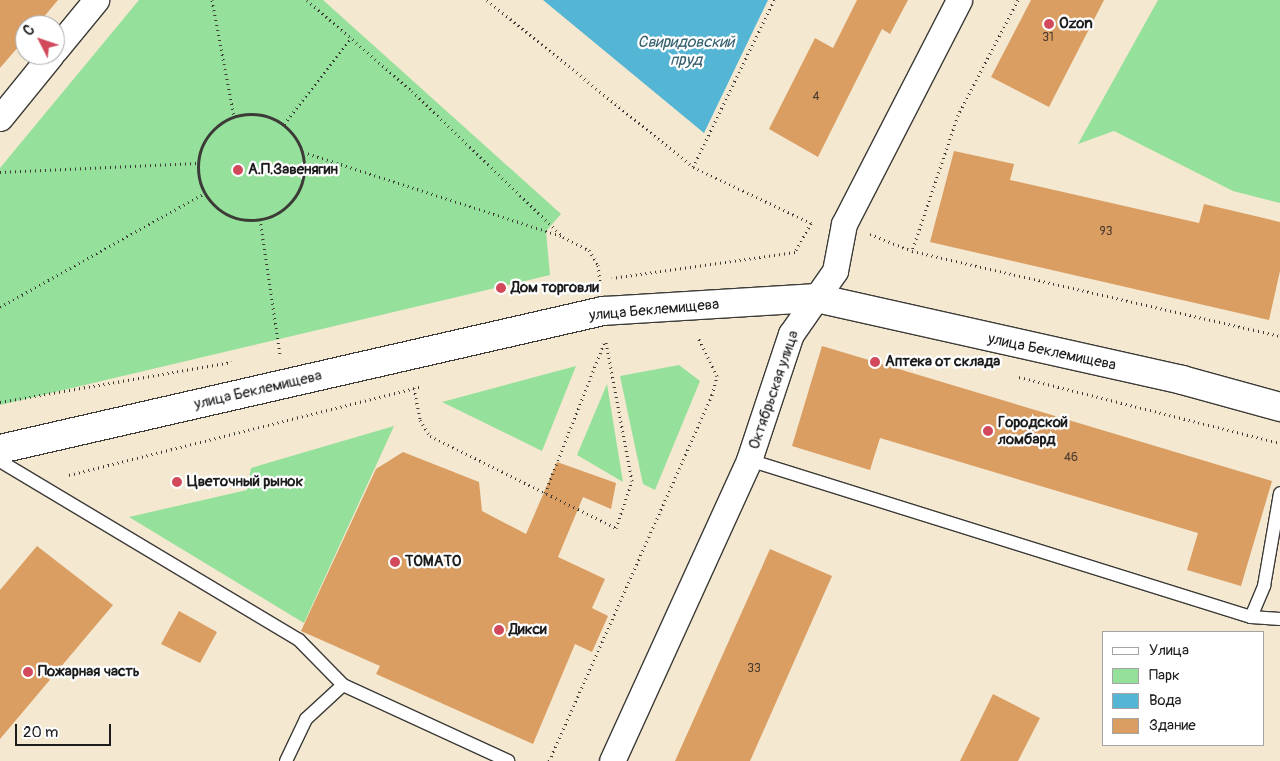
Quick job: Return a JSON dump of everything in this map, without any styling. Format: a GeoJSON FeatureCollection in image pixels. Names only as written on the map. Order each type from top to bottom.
{"type":"FeatureCollection","features":[{"type":"Feature","properties":{"kind":"main road","name":"улица Беклемищева"},"geometry":{"type":"LineString","coordinates":[[0,449],[604,311],[816,298],[1182,380],[1280,407]]}},
{"type":"Feature","properties":{"kind":"street"},"geometry":{"type":"LineString","coordinates":[[65,38],[96,0]]}},
{"type":"Feature","properties":{"kind":"street","name":"Октябрьская улица"},"geometry":{"type":"LineString","coordinates":[[612,761],[749,460],[790,334],[834,271],[844,224],[959,0]]}},
{"type":"Feature","properties":{"kind":"street"},"geometry":{"type":"LineString","coordinates":[[0,118],[43,65]]}},
{"type":"Feature","properties":{"kind":"lane"},"geometry":{"type":"LineString","coordinates":[[749,460],[1252,617],[1280,619]]}},
{"type":"Feature","properties":{"kind":"lane"},"geometry":{"type":"LineString","coordinates":[[0,461],[40,482],[299,640],[343,685],[508,761]]}},
{"type":"Feature","properties":{"kind":"lane"},"geometry":{"type":"LineString","coordinates":[[1252,617],[1264,586],[1280,493]]}},
{"type":"Feature","properties":{"kind":"lane"},"geometry":{"type":"LineString","coordinates":[[286,761],[306,719],[343,685]]}},
{"type":"Feature","properties":{"kind":"path"},"geometry":{"type":"LineString","coordinates":[[212,0],[234,116]]}},
{"type":"Feature","properties":{"kind":"path"},"geometry":{"type":"LineString","coordinates":[[307,0],[352,36],[562,237]]}},
{"type":"Feature","properties":{"kind":"path"},"geometry":{"type":"LineString","coordinates":[[487,0],[693,167],[811,223]]}},
{"type":"Feature","properties":{"kind":"path"},"geometry":{"type":"LineString","coordinates":[[693,167],[774,0]]}},
{"type":"Feature","properties":{"kind":"path"},"geometry":{"type":"LineString","coordinates":[[912,251],[958,115],[1018,0]]}},
{"type":"Feature","properties":{"kind":"path"},"geometry":{"type":"LineString","coordinates":[[284,124],[352,36]]}},
{"type":"Feature","properties":{"kind":"path"},"geometry":{"type":"LineString","coordinates":[[252,113],[284,124],[303,152],[301,187],[284,208],[260,219],[228,215],[204,193],[198,163],[209,134],[234,116],[252,113]]}},
{"type":"Feature","properties":{"kind":"path"},"geometry":{"type":"LineString","coordinates":[[303,152],[562,237],[589,250],[598,265],[606,340],[632,481],[616,528],[430,436],[420,420],[414,388]]}},
{"type":"Feature","properties":{"kind":"path"},"geometry":{"type":"LineString","coordinates":[[0,172],[198,163]]}},
{"type":"Feature","properties":{"kind":"path"},"geometry":{"type":"LineString","coordinates":[[0,307],[204,193]]}},
{"type":"Feature","properties":{"kind":"path"},"geometry":{"type":"LineString","coordinates":[[260,219],[280,354]]}},
{"type":"Feature","properties":{"kind":"path"},"geometry":{"type":"LineString","coordinates":[[844,224],[912,251],[1280,336]]}},
{"type":"Feature","properties":{"kind":"path"},"geometry":{"type":"LineString","coordinates":[[549,761],[712,395],[717,376],[698,336]]}},
{"type":"Feature","properties":{"kind":"path"},"geometry":{"type":"LineString","coordinates":[[689,337],[707,336]]}},
{"type":"Feature","properties":{"kind":"path"},"geometry":{"type":"LineString","coordinates":[[596,342],[615,339]]}},
{"type":"Feature","properties":{"kind":"path"},"geometry":{"type":"LineString","coordinates":[[545,493],[606,340]]}},
{"type":"Feature","properties":{"kind":"path"},"geometry":{"type":"LineString","coordinates":[[1010,375],[1280,442]]}},
{"type":"Feature","properties":{"kind":"path"},"geometry":{"type":"LineString","coordinates":[[40,482],[423,386]]}},
{"type":"Feature","properties":{"kind":"green space"},"geometry":{"type":"Polygon","coordinates":[[[139,0],[323,0],[561,214],[546,231],[550,275],[0,405],[0,168],[139,0]]]}},
{"type":"Feature","properties":{"kind":"green space"},"geometry":{"type":"Polygon","coordinates":[[[1158,0],[1280,0],[1280,203],[1233,191],[1114,131],[1078,144],[1158,0]]]}},
{"type":"Feature","properties":{"kind":"green space"},"geometry":{"type":"Polygon","coordinates":[[[679,365],[700,381],[655,490],[643,484],[620,376],[679,365]]]}},
{"type":"Feature","properties":{"kind":"green space"},"geometry":{"type":"Polygon","coordinates":[[[576,366],[542,451],[442,402],[576,366]]]}},
{"type":"Feature","properties":{"kind":"green space"},"geometry":{"type":"Polygon","coordinates":[[[607,384],[623,482],[577,455],[607,384]]]}},
{"type":"Feature","properties":{"kind":"green space"},"geometry":{"type":"Polygon","coordinates":[[[394,426],[304,623],[129,517],[247,490],[251,468],[394,426]]]}},
{"type":"Feature","properties":{"kind":"water","name":"Свиридовский пруд"},"geometry":{"type":"Polygon","coordinates":[[[543,0],[768,0],[704,133],[543,0]]]}},
{"type":"Feature","properties":{"kind":"building"},"geometry":{"type":"Polygon","coordinates":[[[0,0],[58,0],[45,15],[15,15],[15,51],[0,68],[0,0]]]}},
{"type":"Feature","properties":{"kind":"building"},"geometry":{"type":"Polygon","coordinates":[[[857,0],[908,0],[890,34],[882,29],[818,157],[769,129],[815,38],[833,48],[857,0]]]}},
{"type":"Feature","properties":{"kind":"building"},"geometry":{"type":"Polygon","coordinates":[[[1031,0],[1104,0],[1049,107],[991,77],[1031,0]]]}},
{"type":"Feature","properties":{"kind":"building"},"geometry":{"type":"Polygon","coordinates":[[[954,151],[1014,164],[1010,180],[1199,223],[1204,204],[1280,222],[1280,271],[1269,320],[930,242],[954,151]]]}},
{"type":"Feature","properties":{"kind":"building"},"geometry":{"type":"Polygon","coordinates":[[[822,346],[1272,481],[1241,586],[1187,570],[1198,533],[880,438],[870,470],[792,446],[822,346]]]}},
{"type":"Feature","properties":{"kind":"building"},"geometry":{"type":"Polygon","coordinates":[[[403,452],[479,482],[482,511],[526,534],[557,462],[616,483],[611,509],[583,497],[558,557],[605,579],[592,608],[608,616],[592,652],[575,644],[533,744],[376,674],[380,666],[301,631],[376,469],[403,452]]]}},
{"type":"Feature","properties":{"kind":"building","name":"Пожарная часть"},"geometry":{"type":"Polygon","coordinates":[[[37,546],[113,605],[0,739],[0,590],[37,546]]]}},
{"type":"Feature","properties":{"kind":"building"},"geometry":{"type":"Polygon","coordinates":[[[770,549],[832,576],[750,761],[675,761],[770,549]]]}},
{"type":"Feature","properties":{"kind":"building"},"geometry":{"type":"Polygon","coordinates":[[[179,611],[217,632],[200,663],[161,644],[179,611]]]}},
{"type":"Feature","properties":{"kind":"building"},"geometry":{"type":"Polygon","coordinates":[[[993,694],[1040,718],[1018,761],[960,761],[993,694]]]}},
{"type":"Feature","properties":{"kind":"place","name":"Ozon"},"geometry":{"type":"Point","coordinates":[1049,24]}},
{"type":"Feature","properties":{"kind":"place","name":"А.П.Завенягин"},"geometry":{"type":"Point","coordinates":[238,170]}},
{"type":"Feature","properties":{"kind":"place","name":"Дом торговли"},"geometry":{"type":"Point","coordinates":[501,288]}},
{"type":"Feature","properties":{"kind":"place","name":"Аптека от склада"},"geometry":{"type":"Point","coordinates":[875,362]}},
{"type":"Feature","properties":{"kind":"place","name":"Городской ломбард"},"geometry":{"type":"Point","coordinates":[988,431]}},
{"type":"Feature","properties":{"kind":"place","name":"Цветочный рынок"},"geometry":{"type":"Point","coordinates":[177,482]}},
{"type":"Feature","properties":{"kind":"place","name":"ТОМАТО"},"geometry":{"type":"Point","coordinates":[395,562]}},
{"type":"Feature","properties":{"kind":"place","name":"Дикси"},"geometry":{"type":"Point","coordinates":[499,630]}},
{"type":"Feature","properties":{"kind":"place","name":"Пожарная часть"},"geometry":{"type":"Point","coordinates":[28,672]}}]}
